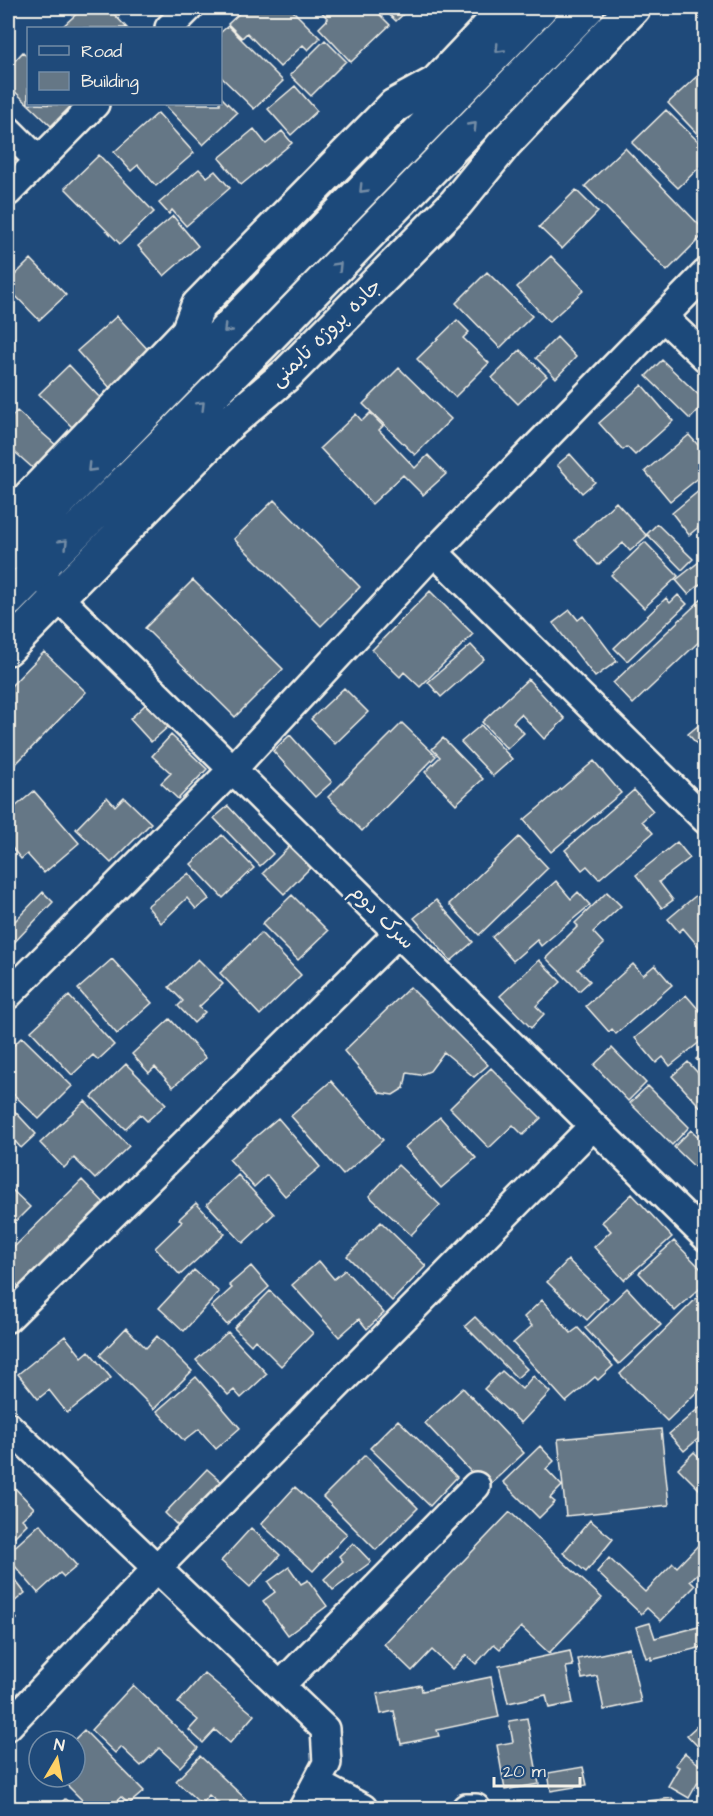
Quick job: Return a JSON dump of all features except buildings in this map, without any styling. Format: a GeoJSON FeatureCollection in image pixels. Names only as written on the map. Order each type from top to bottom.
{"type":"FeatureCollection","features":[{"type":"Feature","properties":{"kind":"street"},"geometry":{"type":"LineString","coordinates":[[170,27],[189,8]]}},
{"type":"Feature","properties":{"kind":"street"},"geometry":{"type":"LineString","coordinates":[[10,539],[189,332],[198,306],[394,106],[436,83],[507,8]]}},
{"type":"Feature","properties":{"kind":"street"},"geometry":{"type":"LineString","coordinates":[[10,539],[540,8]]}},
{"type":"Feature","properties":{"kind":"street","name":"جاده پروژه تایمنی"},"geometry":{"type":"LineString","coordinates":[[8,600],[264,342],[587,8]]}},
{"type":"Feature","properties":{"kind":"street","name":"جاده پروژه تایمنی"},"geometry":{"type":"LineString","coordinates":[[8,648],[228,424],[287,374],[456,203],[505,143],[633,8]]}},
{"type":"Feature","properties":{"kind":"street"},"geometry":{"type":"LineString","coordinates":[[8,192],[94,105]]}},
{"type":"Feature","properties":{"kind":"street"},"geometry":{"type":"LineString","coordinates":[[8,130],[39,161]]}},
{"type":"Feature","properties":{"kind":"street"},"geometry":{"type":"LineString","coordinates":[[8,995],[232,770],[434,552],[705,273]]}},
{"type":"Feature","properties":{"kind":"street"},"geometry":{"type":"LineString","coordinates":[[663,317],[705,358]]}},
{"type":"Feature","properties":{"kind":"street","name":"سرک دوم"},"geometry":{"type":"LineString","coordinates":[[10,539],[38,569],[58,597],[705,1237]]}},
{"type":"Feature","properties":{"kind":"street"},"geometry":{"type":"LineString","coordinates":[[434,552],[705,820]]}},
{"type":"Feature","properties":{"kind":"street"},"geometry":{"type":"LineString","coordinates":[[8,1318],[398,933]]}},
{"type":"Feature","properties":{"kind":"street"},"geometry":{"type":"LineString","coordinates":[[8,1726],[157,1568],[593,1126]]}},
{"type":"Feature","properties":{"kind":"street"},"geometry":{"type":"LineString","coordinates":[[8,1426],[325,1729],[327,1763],[318,1785],[303,1809]]}},
{"type":"Feature","properties":{"kind":"street"},"geometry":{"type":"LineString","coordinates":[[281,1685],[477,1486]]}},
{"type":"Feature","properties":{"kind":"street"},"geometry":{"type":"LineString","coordinates":[[318,1785],[363,1809]]}},
{"type":"Feature","properties":{"kind":"street"},"geometry":{"type":"LineString","coordinates":[[466,1809],[476,1809]]}}]}
